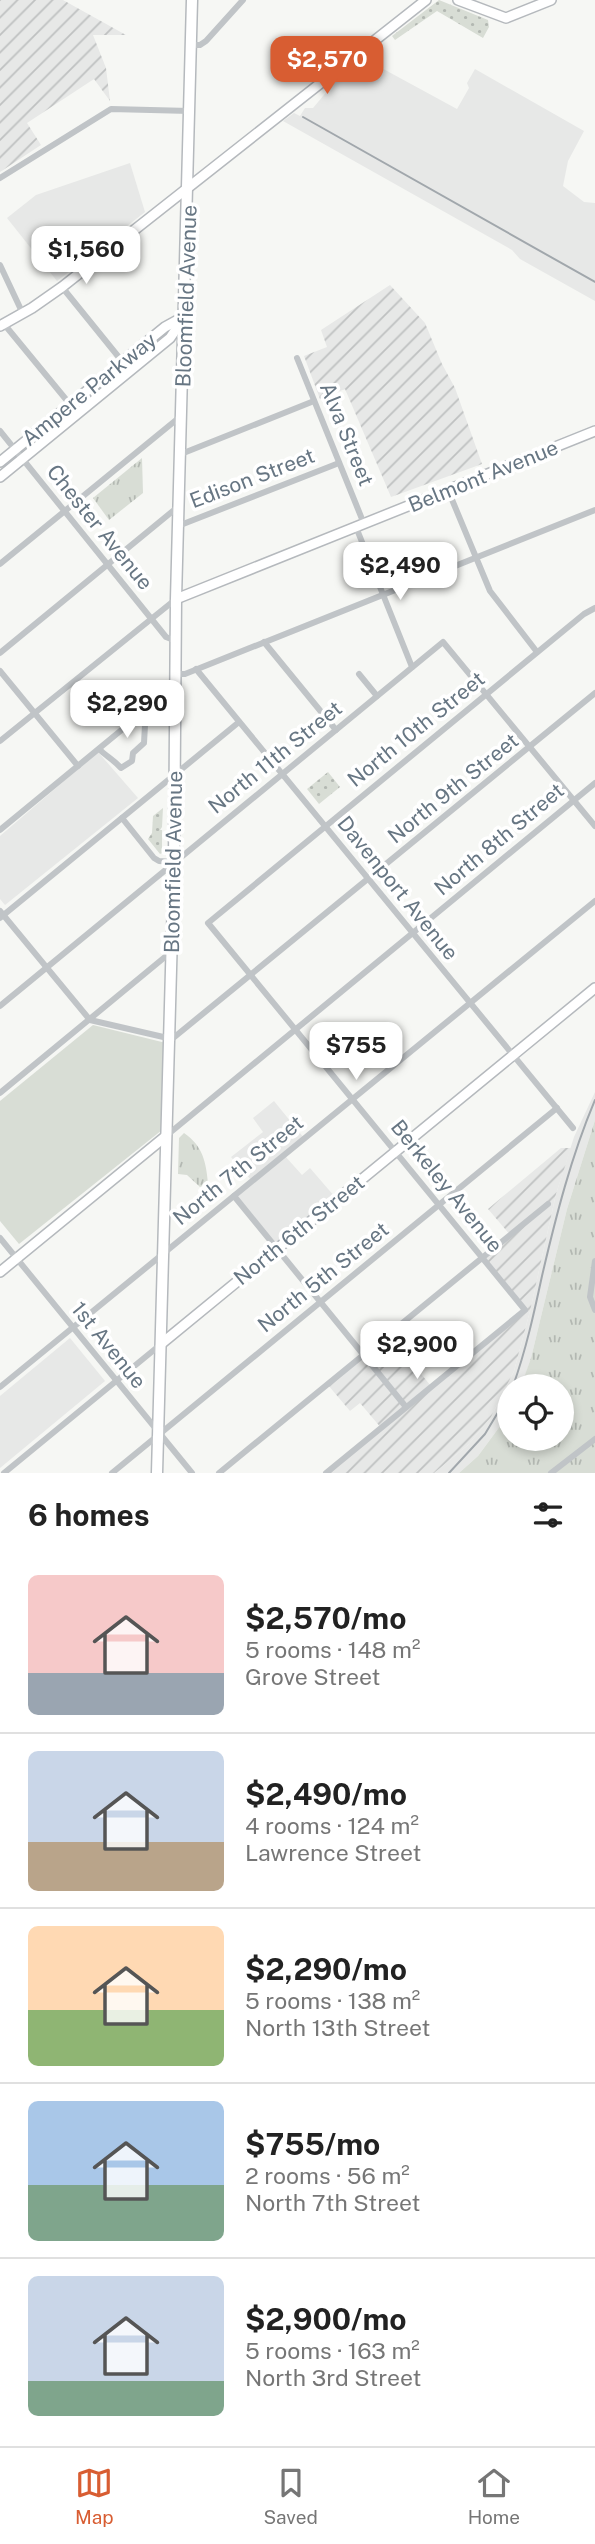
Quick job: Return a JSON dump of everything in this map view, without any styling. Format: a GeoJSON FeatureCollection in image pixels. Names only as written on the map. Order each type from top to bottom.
{"type":"FeatureCollection","features":[{"type":"Feature","properties":{"kind":"main road","name":"Bloomfield Avenue"},"geometry":{"type":"LineString","coordinates":[[157,1473],[172,951],[176,599],[192,0]]}},
{"type":"Feature","properties":{"kind":"street"},"geometry":{"type":"LineString","coordinates":[[191,45],[200,45],[206,41],[243,0]]}},
{"type":"Feature","properties":{"kind":"street"},"geometry":{"type":"LineString","coordinates":[[78,414],[2,325],[62,287],[426,0]]}},
{"type":"Feature","properties":{"kind":"street"},"geometry":{"type":"LineString","coordinates":[[458,0],[506,18],[551,0]]}},
{"type":"Feature","properties":{"kind":"street"},"geometry":{"type":"LineString","coordinates":[[0,178],[111,108],[190,111]]}},
{"type":"Feature","properties":{"kind":"street"},"geometry":{"type":"LineString","coordinates":[[0,265],[23,314]]}},
{"type":"Feature","properties":{"kind":"street"},"geometry":{"type":"LineString","coordinates":[[62,287],[130,371]]}},
{"type":"Feature","properties":{"kind":"street","name":"Ampere Parkway"},"geometry":{"type":"LineString","coordinates":[[0,462],[165,327],[185,316]]}},
{"type":"Feature","properties":{"kind":"street","name":"Ampere Parkway"},"geometry":{"type":"LineString","coordinates":[[0,477],[170,338],[185,316]]}},
{"type":"Feature","properties":{"kind":"street","name":"Alva Street"},"geometry":{"type":"LineString","coordinates":[[297,358],[339,463],[383,594],[412,667]]}},
{"type":"Feature","properties":{"kind":"street"},"geometry":{"type":"LineString","coordinates":[[181,454],[314,401]]}},
{"type":"Feature","properties":{"kind":"street"},"geometry":{"type":"LineString","coordinates":[[0,564],[183,415]]}},
{"type":"Feature","properties":{"kind":"street","name":"Chester Avenue"},"geometry":{"type":"LineString","coordinates":[[0,431],[150,618],[166,636],[176,641]]}},
{"type":"Feature","properties":{"kind":"street","name":"Belmont Avenue"},"geometry":{"type":"LineString","coordinates":[[176,599],[595,431]]}},
{"type":"Feature","properties":{"kind":"street","name":"Edison Street"},"geometry":{"type":"LineString","coordinates":[[178,526],[339,463]]}},
{"type":"Feature","properties":{"kind":"street"},"geometry":{"type":"LineString","coordinates":[[449,490],[493,596],[537,652]]}},
{"type":"Feature","properties":{"kind":"street"},"geometry":{"type":"LineString","coordinates":[[0,653],[179,506]]}},
{"type":"Feature","properties":{"kind":"street"},"geometry":{"type":"LineString","coordinates":[[175,674],[185,674],[595,510]]}},
{"type":"Feature","properties":{"kind":"street"},"geometry":{"type":"LineString","coordinates":[[0,741],[176,599]]}},
{"type":"Feature","properties":{"kind":"street","name":"North 10th Street"},"geometry":{"type":"LineString","coordinates":[[208,923],[582,615],[595,608]]}},
{"type":"Feature","properties":{"kind":"street"},"geometry":{"type":"LineString","coordinates":[[264,642],[336,730]]}},
{"type":"Feature","properties":{"kind":"street","name":"North 11th Street"},"geometry":{"type":"LineString","coordinates":[[0,1006],[443,642],[486,694]]}},
{"type":"Feature","properties":{"kind":"street","name":"Davenport Avenue"},"geometry":{"type":"LineString","coordinates":[[196,669],[573,1128]]}},
{"type":"Feature","properties":{"kind":"street"},"geometry":{"type":"LineString","coordinates":[[0,671],[78,765]]}},
{"type":"Feature","properties":{"kind":"street"},"geometry":{"type":"LineString","coordinates":[[359,674],[377,696]]}},
{"type":"Feature","properties":{"kind":"street"},"geometry":{"type":"LineString","coordinates":[[0,830],[164,695],[175,691]]}},
{"type":"Feature","properties":{"kind":"street","name":"North 9th Street"},"geometry":{"type":"LineString","coordinates":[[169,1040],[178,1036],[595,693]]}},
{"type":"Feature","properties":{"kind":"street"},"geometry":{"type":"LineString","coordinates":[[486,694],[595,826]]}},
{"type":"Feature","properties":{"kind":"street"},"geometry":{"type":"LineString","coordinates":[[99,748],[121,768],[132,761],[133,753],[144,743],[145,725],[150,720],[144,712]]}},
{"type":"Feature","properties":{"kind":"street"},"geometry":{"type":"LineString","coordinates":[[169,1040],[89,1020],[1,914],[239,722]]}},
{"type":"Feature","properties":{"kind":"street","name":"North 8th Street"},"geometry":{"type":"LineString","coordinates":[[166,1136],[595,783]]}},
{"type":"Feature","properties":{"kind":"street"},"geometry":{"type":"LineString","coordinates":[[122,818],[154,858],[174,862]]}},
{"type":"Feature","properties":{"kind":"street","name":"North 7th Street"},"geometry":{"type":"LineString","coordinates":[[0,1387],[595,901]]}},
{"type":"Feature","properties":{"kind":"street","name":"Berkeley Avenue"},"geometry":{"type":"LineString","coordinates":[[208,923],[525,1310],[406,1407]]}},
{"type":"Feature","properties":{"kind":"street"},"geometry":{"type":"LineString","coordinates":[[0,1093],[172,951]]}},
{"type":"Feature","properties":{"kind":"street","name":"North 6th Street"},"geometry":{"type":"LineString","coordinates":[[4,1473],[595,988]]}},
{"type":"Feature","properties":{"kind":"street","name":"North 5th Street"},"geometry":{"type":"LineString","coordinates":[[112,1473],[556,1108]]}},
{"type":"Feature","properties":{"kind":"street"},"geometry":{"type":"LineString","coordinates":[[0,1272],[166,1136]]}},
{"type":"Feature","properties":{"kind":"street"},"geometry":{"type":"LineString","coordinates":[[234,1196],[406,1407],[326,1473]]}},
{"type":"Feature","properties":{"kind":"street"},"geometry":{"type":"LineString","coordinates":[[219,1473],[548,1204]]}},
{"type":"Feature","properties":{"kind":"street","name":"1st Avenue"},"geometry":{"type":"LineString","coordinates":[[0,1238],[192,1473]]}},
{"type":"Feature","properties":{"kind":"street"},"geometry":{"type":"LineString","coordinates":[[595,1261],[590,1297],[595,1310]]}},
{"type":"Feature","properties":{"kind":"street"},"geometry":{"type":"LineString","coordinates":[[551,1473],[595,1439]]}},
{"type":"Feature","properties":{"kind":"shaded area"},"geometry":{"type":"Polygon","coordinates":[[[0,0],[63,0],[126,35],[93,35],[106,68],[110,101],[94,79],[27,123],[41,145],[0,172],[0,0]]]}},
{"type":"Feature","properties":{"kind":"shaded area"},"geometry":{"type":"Polygon","coordinates":[[[365,59],[457,109],[469,88],[467,83],[475,69],[584,131],[568,161],[563,186],[584,202],[595,203],[595,301],[520,259],[512,250],[283,121],[294,113],[300,116],[305,108],[313,108],[334,83],[365,59]]]}},
{"type":"Feature","properties":{"kind":"shaded area"},"geometry":{"type":"Polygon","coordinates":[[[130,163],[145,212],[57,281],[7,218],[36,195],[130,163]]]}},
{"type":"Feature","properties":{"kind":"shaded area"},"geometry":{"type":"Polygon","coordinates":[[[390,285],[425,323],[455,388],[482,464],[391,497],[345,389],[320,399],[304,356],[327,347],[321,330],[390,285]]]}},
{"type":"Feature","properties":{"kind":"shaded area"},"geometry":{"type":"Polygon","coordinates":[[[98,752],[138,798],[5,905],[0,899],[0,836],[98,752]]]}},
{"type":"Feature","properties":{"kind":"shaded area"},"geometry":{"type":"Polygon","coordinates":[[[595,1092],[595,1120],[567,1209],[531,1358],[526,1374],[512,1374],[530,1311],[556,1194],[574,1137],[595,1092]]]}},
{"type":"Feature","properties":{"kind":"shaded area"},"geometry":{"type":"Polygon","coordinates":[[[274,1101],[304,1138],[251,1180],[231,1157],[263,1132],[253,1118],[274,1101]]]}},
{"type":"Feature","properties":{"kind":"shaded area"},"geometry":{"type":"Polygon","coordinates":[[[561,1148],[571,1148],[556,1194],[514,1371],[512,1374],[497,1374],[497,1405],[491,1417],[468,1445],[434,1473],[328,1473],[382,1429],[360,1403],[350,1411],[328,1385],[389,1335],[431,1386],[524,1310],[482,1260],[511,1236],[488,1209],[561,1148]]]}},
{"type":"Feature","properties":{"kind":"shaded area"},"geometry":{"type":"Polygon","coordinates":[[[285,1156],[302,1175],[310,1168],[335,1197],[277,1246],[234,1195],[285,1156]]]}},
{"type":"Feature","properties":{"kind":"shaded area"},"geometry":{"type":"Polygon","coordinates":[[[70,1338],[105,1381],[0,1468],[0,1396],[70,1338]]]}},
{"type":"Feature","properties":{"kind":"shaded area"},"geometry":{"type":"Polygon","coordinates":[[[497,1405],[497,1430],[478,1456],[459,1473],[434,1473],[468,1445],[491,1417],[497,1405]]]}},
{"type":"Feature","properties":{"kind":"green space"},"geometry":{"type":"Polygon","coordinates":[[[439,0],[488,20],[489,27],[483,38],[437,11],[395,40],[392,36],[439,0]]]}},
{"type":"Feature","properties":{"kind":"green space"},"geometry":{"type":"Polygon","coordinates":[[[142,458],[143,493],[109,520],[93,498],[142,458]]]}},
{"type":"Feature","properties":{"kind":"green space"},"geometry":{"type":"Polygon","coordinates":[[[328,772],[340,787],[319,804],[307,789],[328,772]]]}},
{"type":"Feature","properties":{"kind":"green space"},"geometry":{"type":"Polygon","coordinates":[[[163,808],[160,854],[148,839],[152,833],[153,816],[163,808]]]}},
{"type":"Feature","properties":{"kind":"green space"},"geometry":{"type":"Polygon","coordinates":[[[93,1025],[166,1043],[162,1130],[19,1244],[0,1221],[0,1101],[93,1025]]]}},
{"type":"Feature","properties":{"kind":"green space"},"geometry":{"type":"Polygon","coordinates":[[[595,1120],[595,1473],[459,1473],[478,1456],[497,1430],[497,1451],[574,1451],[574,1374],[525,1374],[567,1209],[595,1120]]]}},
{"type":"Feature","properties":{"kind":"green space"},"geometry":{"type":"Polygon","coordinates":[[[184,1133],[195,1143],[205,1161],[208,1183],[200,1187],[187,1175],[178,1174],[179,1138],[184,1133]]]}},
{"type":"Feature","properties":{"kind":"tram line"},"geometry":{"type":"LineString","coordinates":[[303,117],[595,282]]}},
{"type":"Feature","properties":{"kind":"tram line"},"geometry":{"type":"LineString","coordinates":[[517,1374],[565,1187],[595,1100]]}},
{"type":"Feature","properties":{"kind":"tram line"},"geometry":{"type":"LineString","coordinates":[[449,1473],[485,1434],[497,1414]]}}]}
